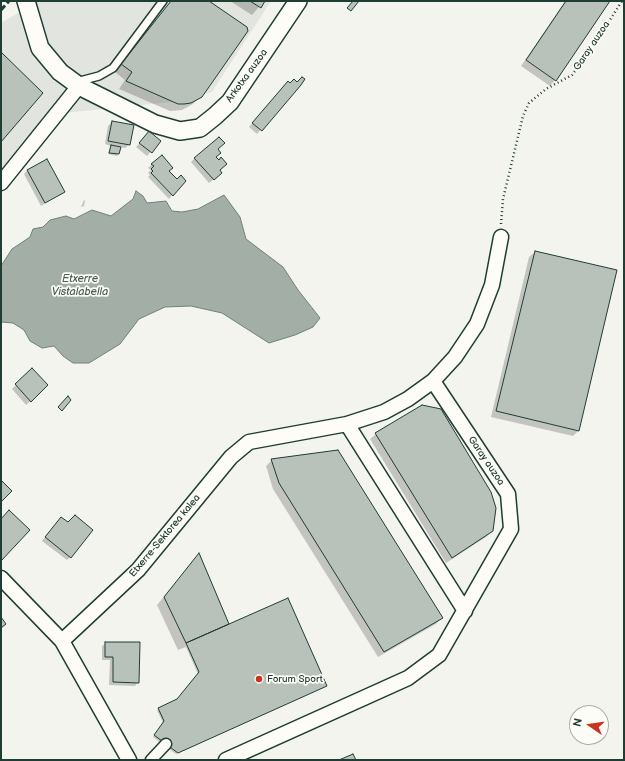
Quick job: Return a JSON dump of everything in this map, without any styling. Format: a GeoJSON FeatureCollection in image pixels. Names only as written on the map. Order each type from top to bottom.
{"type":"FeatureCollection","features":[{"type":"Feature","properties":{"kind":"street"},"geometry":{"type":"LineString","coordinates":[[1,183],[76,84],[60,72],[40,48],[26,1]]}},
{"type":"Feature","properties":{"kind":"street","name":"Arkotxa auzoa"},"geometry":{"type":"LineString","coordinates":[[76,84],[155,124],[180,131],[200,128],[216,116],[230,102],[298,1]]}},
{"type":"Feature","properties":{"kind":"street"},"geometry":{"type":"LineString","coordinates":[[465,611],[348,424],[384,412],[408,399],[433,381],[455,357],[477,324],[492,284],[501,237]]}},
{"type":"Feature","properties":{"kind":"street","name":"Garay auzoa"},"geometry":{"type":"LineString","coordinates":[[226,760],[408,678],[439,655],[511,529],[508,494],[433,381]]}},
{"type":"Feature","properties":{"kind":"street","name":"Etxerre-Sektorea kalea"},"geometry":{"type":"LineString","coordinates":[[62,641],[138,570],[231,457],[250,442],[348,424]]}},
{"type":"Feature","properties":{"kind":"street"},"geometry":{"type":"LineString","coordinates":[[1,578],[62,641],[127,760]]}},
{"type":"Feature","properties":{"kind":"street"},"geometry":{"type":"LineString","coordinates":[[151,760],[166,744]]}},
{"type":"Feature","properties":{"kind":"lane"},"geometry":{"type":"LineString","coordinates":[[76,84],[99,76],[113,68],[163,1]]}},
{"type":"Feature","properties":{"kind":"path","name":"Garay auzoa"},"geometry":{"type":"LineString","coordinates":[[501,237],[503,198],[518,136],[529,103],[535,96],[572,75],[596,42],[622,1]]}},
{"type":"Feature","properties":{"kind":"shaded area"},"geometry":{"type":"Polygon","coordinates":[[[38,1],[271,1],[212,92],[171,102],[45,115],[1,169],[1,23],[38,1]]]}},
{"type":"Feature","properties":{"kind":"water","name":"Etxerre Vistalabella"},"geometry":{"type":"Polygon","coordinates":[[[136,191],[143,196],[147,203],[166,201],[172,211],[182,212],[198,209],[224,195],[240,217],[246,239],[283,267],[298,290],[320,318],[313,327],[295,335],[269,343],[222,313],[191,306],[165,307],[139,319],[120,344],[89,363],[73,363],[63,356],[54,346],[42,348],[30,341],[24,330],[13,323],[1,322],[1,266],[12,249],[30,237],[33,229],[43,227],[50,220],[66,216],[74,219],[92,210],[111,216],[133,199],[136,191]]]}},
{"type":"Feature","properties":{"kind":"building"},"geometry":{"type":"Polygon","coordinates":[[[171,1],[209,1],[247,27],[248,31],[202,97],[191,103],[178,104],[126,81],[132,72],[121,64],[171,1]]]}},
{"type":"Feature","properties":{"kind":"building"},"geometry":{"type":"Polygon","coordinates":[[[250,1],[265,1],[261,8],[250,1]]]}},
{"type":"Feature","properties":{"kind":"building"},"geometry":{"type":"Polygon","coordinates":[[[353,1],[359,1],[351,11],[347,8],[353,1]]]}},
{"type":"Feature","properties":{"kind":"building"},"geometry":{"type":"Polygon","coordinates":[[[566,1],[610,1],[556,81],[526,60],[566,1]]]}},
{"type":"Feature","properties":{"kind":"building"},"geometry":{"type":"Polygon","coordinates":[[[1,52],[43,93],[1,142],[1,52]]]}},
{"type":"Feature","properties":{"kind":"building"},"geometry":{"type":"Polygon","coordinates":[[[302,77],[305,79],[301,85],[262,131],[252,123],[288,81],[290,83],[294,79],[297,82],[302,77]]]}},
{"type":"Feature","properties":{"kind":"building"},"geometry":{"type":"Polygon","coordinates":[[[112,121],[134,125],[130,145],[108,141],[112,121]]]}},
{"type":"Feature","properties":{"kind":"building"},"geometry":{"type":"Polygon","coordinates":[[[149,131],[161,141],[152,153],[139,143],[149,131]]]}},
{"type":"Feature","properties":{"kind":"building"},"geometry":{"type":"Polygon","coordinates":[[[219,137],[225,143],[218,149],[221,153],[216,157],[219,160],[221,157],[227,164],[220,170],[222,173],[214,180],[194,158],[219,137]]]}},
{"type":"Feature","properties":{"kind":"building"},"geometry":{"type":"Polygon","coordinates":[[[111,145],[121,147],[119,154],[109,153],[111,145]]]}},
{"type":"Feature","properties":{"kind":"building"},"geometry":{"type":"Polygon","coordinates":[[[162,155],[173,168],[169,171],[177,179],[181,175],[186,181],[173,196],[151,173],[153,171],[151,169],[154,166],[151,164],[162,155]]]}},
{"type":"Feature","properties":{"kind":"building"},"geometry":{"type":"Polygon","coordinates":[[[47,159],[65,192],[45,203],[27,170],[47,159]]]}},
{"type":"Feature","properties":{"kind":"building"},"geometry":{"type":"Polygon","coordinates":[[[535,251],[617,270],[579,431],[496,411],[535,251]]]}},
{"type":"Feature","properties":{"kind":"building"},"geometry":{"type":"Polygon","coordinates":[[[32,368],[48,385],[31,402],[15,384],[32,368]]]}},
{"type":"Feature","properties":{"kind":"building"},"geometry":{"type":"Polygon","coordinates":[[[68,396],[71,400],[62,411],[58,407],[68,396]]]}},
{"type":"Feature","properties":{"kind":"building"},"geometry":{"type":"Polygon","coordinates":[[[422,405],[441,409],[491,492],[496,508],[493,531],[452,558],[375,433],[422,405]]]}},
{"type":"Feature","properties":{"kind":"building"},"geometry":{"type":"Polygon","coordinates":[[[338,450],[443,618],[384,652],[279,483],[271,459],[338,450]]]}},
{"type":"Feature","properties":{"kind":"building"},"geometry":{"type":"Polygon","coordinates":[[[1,480],[12,491],[1,502],[1,480]]]}},
{"type":"Feature","properties":{"kind":"building"},"geometry":{"type":"Polygon","coordinates":[[[9,510],[30,530],[1,561],[1,519],[9,510]]]}},
{"type":"Feature","properties":{"kind":"building"},"geometry":{"type":"Polygon","coordinates":[[[75,515],[93,530],[71,558],[45,537],[61,517],[68,522],[75,515]]]}},
{"type":"Feature","properties":{"kind":"building"},"geometry":{"type":"Polygon","coordinates":[[[199,553],[229,624],[186,643],[164,597],[199,553]]]}},
{"type":"Feature","properties":{"kind":"building","name":"Forum Sport"},"geometry":{"type":"Polygon","coordinates":[[[288,598],[327,686],[178,753],[154,735],[164,721],[158,708],[177,699],[199,672],[186,643],[288,598]]]}},
{"type":"Feature","properties":{"kind":"building"},"geometry":{"type":"Polygon","coordinates":[[[1,617],[6,624],[1,628],[1,617]]]}},
{"type":"Feature","properties":{"kind":"building"},"geometry":{"type":"Polygon","coordinates":[[[105,642],[140,642],[139,683],[113,682],[113,657],[105,657],[105,642]]]}},
{"type":"Feature","properties":{"kind":"building"},"geometry":{"type":"Polygon","coordinates":[[[353,754],[356,760],[339,760],[353,754]]]}},
{"type":"Feature","properties":{"kind":"railway"},"geometry":{"type":"LineString","coordinates":[[1,10],[9,1]]}},
{"type":"Feature","properties":{"kind":"place","name":"Forum Sport"},"geometry":{"type":"Point","coordinates":[259,679]}}]}
